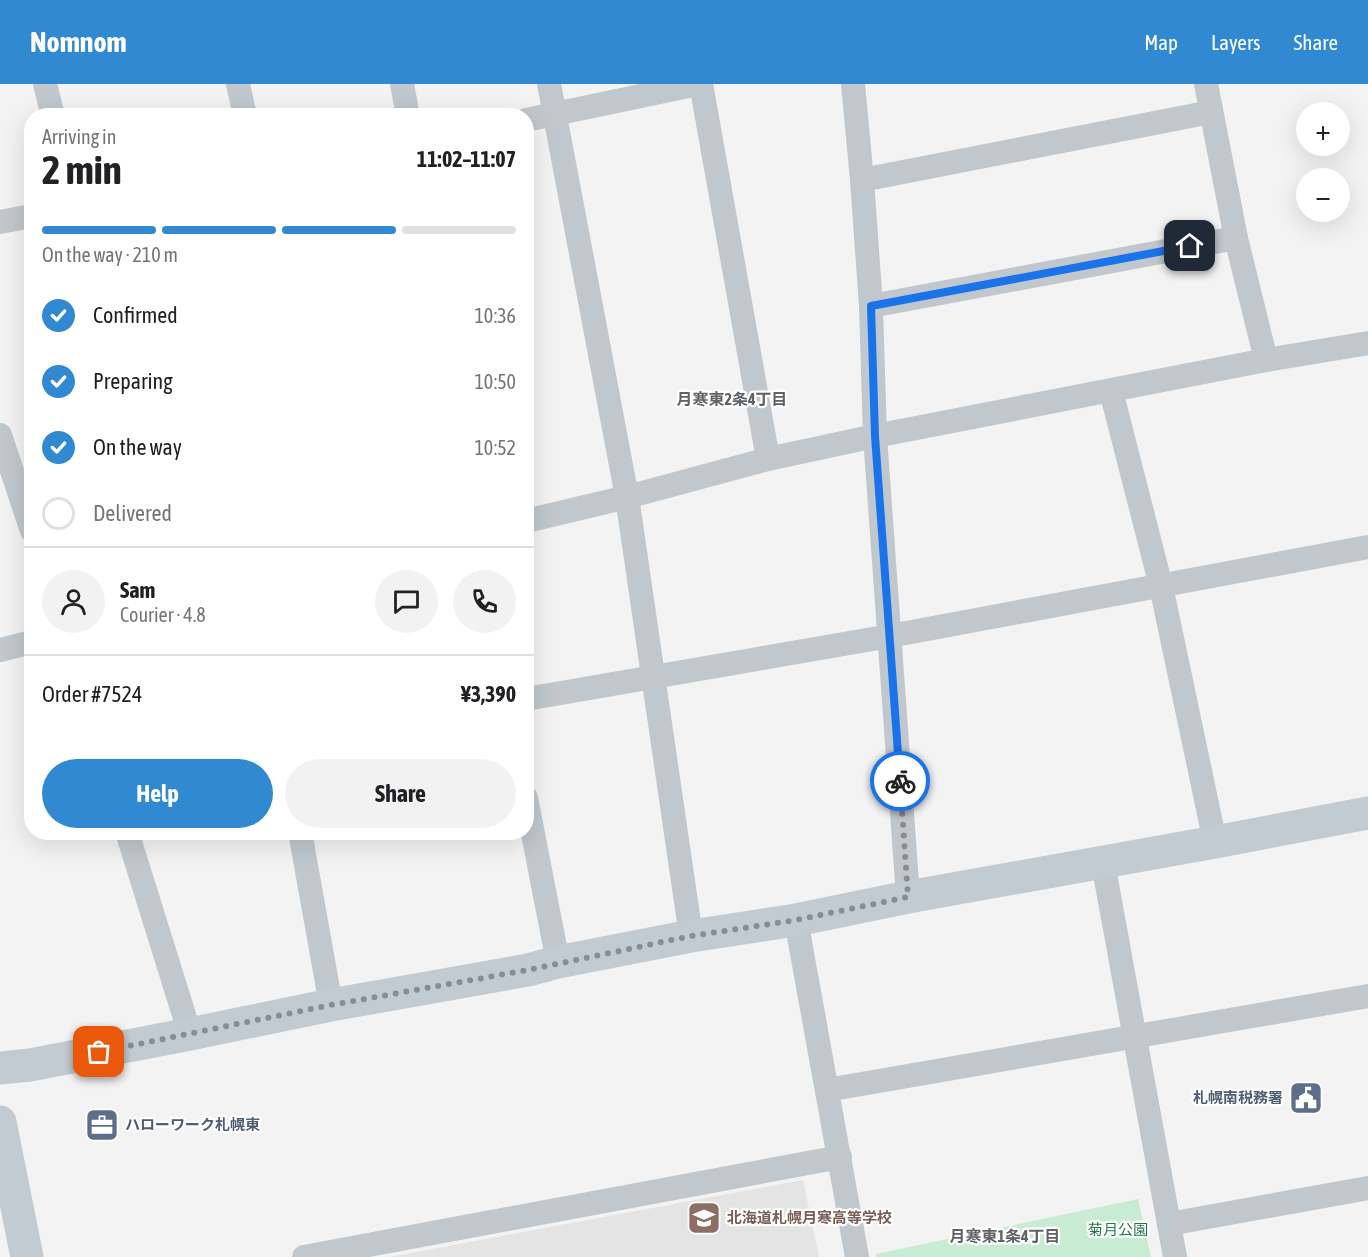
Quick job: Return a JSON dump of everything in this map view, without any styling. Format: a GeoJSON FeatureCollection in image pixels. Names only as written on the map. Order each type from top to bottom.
{"type":"FeatureCollection","features":[{"type":"Feature","properties":{"kind":"street"},"geometry":{"type":"LineString","coordinates":[[45,84],[51,108]]}},
{"type":"Feature","properties":{"kind":"street"},"geometry":{"type":"LineString","coordinates":[[238,84],[243,108]]}},
{"type":"Feature","properties":{"kind":"street"},"geometry":{"type":"LineString","coordinates":[[402,84],[406,108]]}},
{"type":"Feature","properties":{"kind":"street"},"geometry":{"type":"LineString","coordinates":[[549,84],[627,497],[691,936]]}},
{"type":"Feature","properties":{"kind":"street"},"geometry":{"type":"LineString","coordinates":[[534,119],[699,84],[768,459]]}},
{"type":"Feature","properties":{"kind":"street"},"geometry":{"type":"LineString","coordinates":[[853,84],[871,306],[875,436],[908,897]]}},
{"type":"Feature","properties":{"kind":"street"},"geometry":{"type":"LineString","coordinates":[[1206,84],[1236,238],[1266,360]]}},
{"type":"Feature","properties":{"kind":"street"},"geometry":{"type":"LineString","coordinates":[[862,180],[1211,112]]}},
{"type":"Feature","properties":{"kind":"street"},"geometry":{"type":"LineString","coordinates":[[0,222],[24,218]]}},
{"type":"Feature","properties":{"kind":"street"},"geometry":{"type":"LineString","coordinates":[[871,306],[1236,238]]}},
{"type":"Feature","properties":{"kind":"street"},"geometry":{"type":"LineString","coordinates":[[534,519],[768,459],[875,436],[1266,360],[1368,343]]}},
{"type":"Feature","properties":{"kind":"street"},"geometry":{"type":"LineString","coordinates":[[1111,391],[1161,586],[1215,843]]}},
{"type":"Feature","properties":{"kind":"street"},"geometry":{"type":"LineString","coordinates":[[0,435],[24,507]]}},
{"type":"Feature","properties":{"kind":"street"},"geometry":{"type":"LineString","coordinates":[[534,698],[890,636],[1368,547]]}},
{"type":"Feature","properties":{"kind":"street"},"geometry":{"type":"LineString","coordinates":[[0,650],[24,644]]}},
{"type":"Feature","properties":{"kind":"street"},"geometry":{"type":"LineString","coordinates":[[0,1068],[30,1065],[331,1005],[528,970],[691,936],[796,920],[908,897],[1215,843],[1368,813]]}},
{"type":"Feature","properties":{"kind":"street"},"geometry":{"type":"LineString","coordinates":[[534,839],[558,962]]}},
{"type":"Feature","properties":{"kind":"street"},"geometry":{"type":"LineString","coordinates":[[129,840],[190,1034]]}},
{"type":"Feature","properties":{"kind":"street"},"geometry":{"type":"LineString","coordinates":[[301,840],[331,1005]]}},
{"type":"Feature","properties":{"kind":"street"},"geometry":{"type":"LineString","coordinates":[[1103,863],[1175,1257]]}},
{"type":"Feature","properties":{"kind":"street"},"geometry":{"type":"LineString","coordinates":[[796,920],[857,1257]]}},
{"type":"Feature","properties":{"kind":"street"},"geometry":{"type":"LineString","coordinates":[[827,1090],[1134,1036],[1367,1000]]}},
{"type":"Feature","properties":{"kind":"street"},"geometry":{"type":"LineString","coordinates":[[0,1122],[27,1257]]}},
{"type":"Feature","properties":{"kind":"street"},"geometry":{"type":"LineString","coordinates":[[304,1257],[840,1157]]}},
{"type":"Feature","properties":{"kind":"street"},"geometry":{"type":"LineString","coordinates":[[1168,1224],[1368,1188]]}},
{"type":"Feature","properties":{"kind":"shaded area","name":"北海道札幌月寒高等学校"},"geometry":{"type":"Polygon","coordinates":[[[803,1180],[819,1257],[389,1257],[803,1180]]]}},
{"type":"Feature","properties":{"kind":"green space","name":"菊月公園"},"geometry":{"type":"Polygon","coordinates":[[[1138,1199],[1151,1257],[876,1257],[876,1254],[1138,1199]]]}},
{"type":"Feature","properties":{"kind":"way so far"},"geometry":{"type":"LineString","coordinates":[[99,1052],[331,1005],[528,970],[691,936],[796,920],[908,897],[900,781]]}},
{"type":"Feature","properties":{"kind":"place","name":"札幌南税務署"},"geometry":{"type":"Point","coordinates":[1306,1098]}},
{"type":"Feature","properties":{"kind":"place","name":"ハローワーク札幌東"},"geometry":{"type":"Point","coordinates":[102,1125]}},
{"type":"Feature","properties":{"kind":"place","name":"北海道札幌月寒高等学校"},"geometry":{"type":"Point","coordinates":[704,1218]}},
{"type":"Feature","properties":{"kind":"district","name":"月寒東2条4丁目"},"geometry":{"type":"Point","coordinates":[732,399]}},
{"type":"Feature","properties":{"kind":"district","name":"月寒東1条4丁目"},"geometry":{"type":"Point","coordinates":[1005,1236]}},
{"type":"Feature","properties":{"kind":"route"},"geometry":{"type":"LineString","coordinates":[[900,781],[875,436],[871,306],[1190,246]]}}]}
